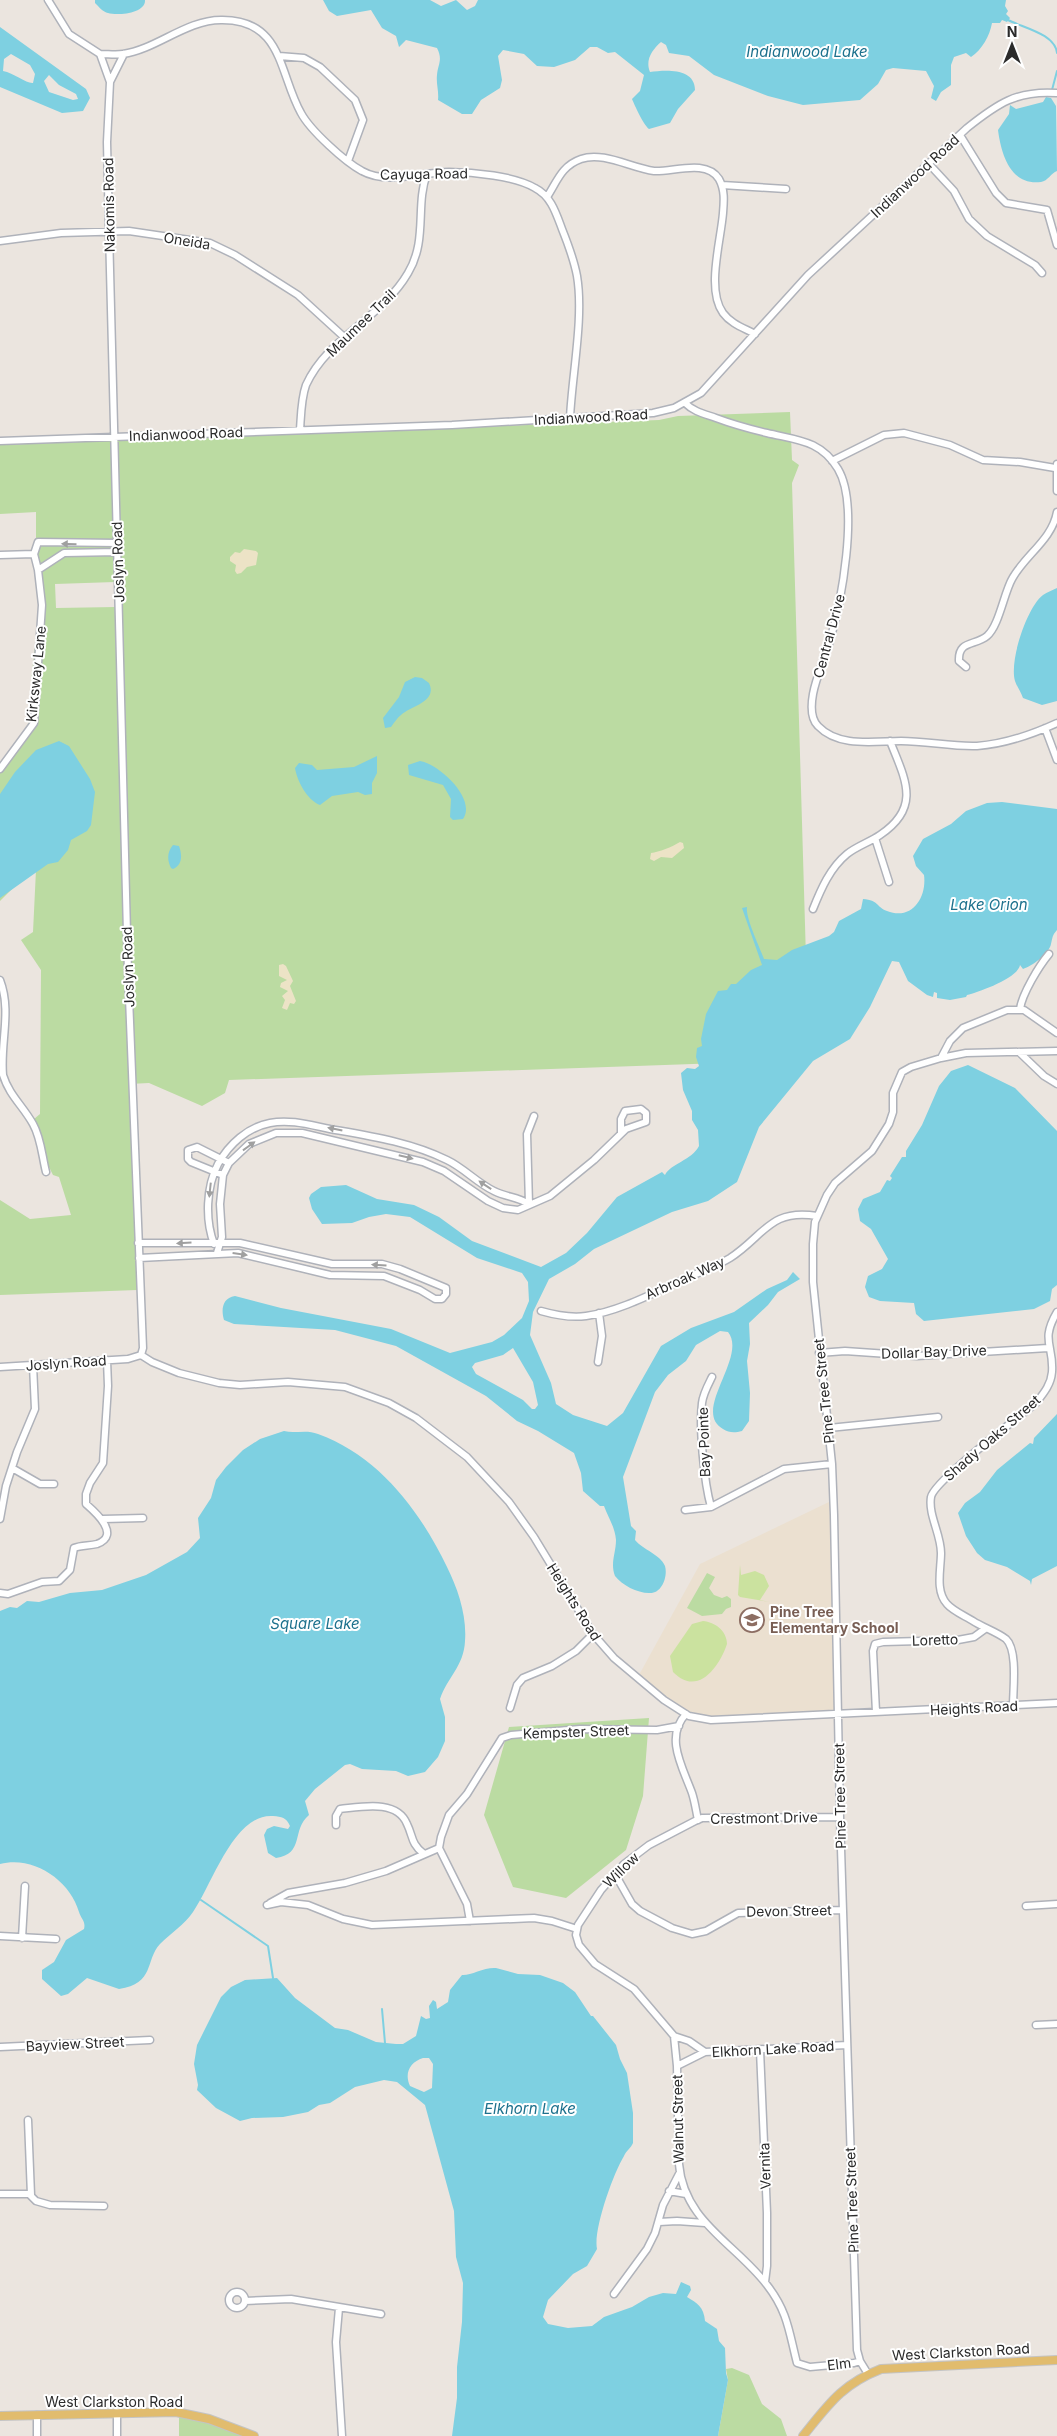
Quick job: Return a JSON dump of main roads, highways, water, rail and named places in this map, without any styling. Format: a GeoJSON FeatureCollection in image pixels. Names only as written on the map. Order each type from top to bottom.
{"type":"FeatureCollection","features":[{"type":"Feature","properties":{"kind":"main road","name":"West Clarkston Road"},"geometry":{"type":"LineString","coordinates":[[803,2436],[842,2390],[860,2377],[881,2369],[905,2366],[1057,2360]]}},
{"type":"Feature","properties":{"kind":"main road","name":"West Clarkston Road"},"geometry":{"type":"LineString","coordinates":[[0,2416],[176,2412],[192,2414],[254,2436]]}},
{"type":"Feature","properties":{"kind":"water"},"geometry":{"type":"Polygon","coordinates":[[[95,0],[145,0],[141,8],[136,11],[113,14],[104,12],[95,3],[95,0]]]}},
{"type":"Feature","properties":{"kind":"water","name":"Indianwood Lake"},"geometry":{"type":"Polygon","coordinates":[[[323,0],[430,0],[441,6],[456,0],[467,10],[475,6],[478,0],[1006,0],[1005,6],[1008,11],[1006,14],[1010,18],[1007,22],[1002,20],[1000,23],[992,23],[985,42],[971,57],[966,53],[954,57],[951,65],[951,85],[941,92],[936,101],[931,98],[934,86],[926,71],[893,68],[886,70],[878,84],[860,100],[803,105],[768,96],[714,75],[689,56],[669,53],[666,45],[661,42],[650,56],[648,63],[650,72],[670,71],[684,74],[690,77],[694,83],[695,90],[678,109],[670,123],[649,129],[632,99],[640,91],[644,75],[615,52],[608,53],[597,47],[590,47],[575,60],[554,67],[537,66],[524,54],[503,50],[498,56],[502,80],[500,88],[481,100],[472,114],[462,114],[438,100],[437,78],[440,59],[437,48],[406,40],[399,47],[396,36],[382,28],[371,10],[337,16],[329,11],[323,0]]]}},
{"type":"Feature","properties":{"kind":"water"},"geometry":{"type":"Polygon","coordinates":[[[0,27],[86,89],[90,98],[83,111],[62,113],[0,87],[0,27]],[[11,54],[4,59],[3,71],[33,83],[35,74],[30,65],[11,54]],[[49,75],[44,81],[49,92],[73,100],[78,99],[76,94],[59,85],[49,75]]]}},
{"type":"Feature","properties":{"kind":"water"},"geometry":{"type":"Polygon","coordinates":[[[1046,97],[1051,98],[1056,106],[1057,171],[1041,182],[1030,182],[1022,179],[1009,166],[998,130],[1009,114],[1010,105],[1016,109],[1043,102],[1046,97]]]}},
{"type":"Feature","properties":{"kind":"water"},"geometry":{"type":"Polygon","coordinates":[[[1057,588],[1057,701],[1042,705],[1023,698],[1015,681],[1015,661],[1021,635],[1031,611],[1043,595],[1057,588]]]}},
{"type":"Feature","properties":{"kind":"water"},"geometry":{"type":"Polygon","coordinates":[[[415,677],[422,678],[429,683],[430,695],[422,703],[401,715],[391,727],[385,728],[383,718],[399,697],[405,682],[415,677]]]}},
{"type":"Feature","properties":{"kind":"water"},"geometry":{"type":"Polygon","coordinates":[[[59,741],[69,746],[90,779],[95,792],[91,825],[87,831],[71,840],[68,850],[58,862],[48,864],[0,898],[0,794],[15,772],[36,750],[59,741]]]}},
{"type":"Feature","properties":{"kind":"water"},"geometry":{"type":"Polygon","coordinates":[[[377,756],[377,773],[372,783],[372,794],[365,795],[358,792],[332,796],[320,805],[315,803],[303,789],[295,768],[299,763],[312,765],[317,770],[354,767],[377,756]]]}},
{"type":"Feature","properties":{"kind":"water"},"geometry":{"type":"Polygon","coordinates":[[[420,761],[446,775],[461,793],[466,811],[463,819],[453,820],[450,817],[451,799],[443,785],[409,775],[408,765],[420,761]]]}},
{"type":"Feature","properties":{"kind":"water","name":"Lake Orion"},"geometry":{"type":"Polygon","coordinates":[[[1002,802],[1057,809],[1057,930],[1053,935],[1047,952],[1040,959],[1023,969],[1020,965],[1013,975],[997,984],[966,997],[950,1000],[937,998],[937,993],[934,992],[933,997],[927,995],[908,981],[899,962],[892,961],[870,1007],[850,1039],[813,1061],[759,1127],[737,1182],[708,1201],[672,1212],[594,1249],[575,1264],[549,1279],[533,1312],[530,1335],[551,1383],[556,1404],[573,1415],[607,1426],[623,1413],[661,1346],[691,1328],[734,1312],[767,1289],[787,1280],[793,1272],[800,1279],[778,1292],[768,1305],[749,1323],[750,1344],[747,1361],[750,1393],[749,1421],[742,1431],[732,1432],[723,1429],[715,1421],[713,1410],[731,1355],[732,1343],[728,1332],[720,1331],[696,1345],[686,1361],[668,1375],[655,1392],[623,1477],[631,1526],[636,1531],[635,1540],[659,1558],[665,1566],[665,1579],[661,1588],[657,1591],[654,1593],[644,1593],[635,1590],[615,1576],[613,1562],[616,1540],[614,1531],[604,1506],[600,1506],[583,1491],[581,1473],[574,1453],[538,1431],[517,1421],[486,1396],[396,1346],[335,1330],[234,1324],[224,1320],[225,1302],[227,1299],[235,1296],[281,1308],[391,1329],[450,1353],[492,1342],[504,1335],[522,1318],[529,1301],[528,1282],[522,1273],[477,1258],[410,1217],[386,1214],[352,1223],[322,1224],[312,1209],[309,1198],[311,1194],[321,1187],[346,1185],[377,1199],[414,1205],[439,1217],[472,1241],[541,1267],[566,1253],[587,1233],[617,1197],[662,1172],[665,1175],[671,1168],[696,1151],[699,1146],[698,1130],[692,1120],[692,1111],[683,1090],[681,1073],[687,1068],[695,1069],[699,1066],[696,1057],[697,1048],[702,1046],[701,1039],[706,1014],[718,991],[727,990],[731,984],[736,984],[751,970],[762,965],[742,908],[747,907],[750,925],[764,959],[777,960],[792,950],[829,936],[834,932],[839,921],[861,909],[863,899],[875,902],[887,911],[904,913],[916,905],[923,891],[924,875],[916,866],[913,856],[923,839],[951,824],[966,811],[987,803],[1002,802]],[[513,1348],[503,1355],[475,1363],[472,1367],[476,1374],[523,1400],[532,1409],[535,1409],[538,1405],[533,1382],[513,1348]]]}},
{"type":"Feature","properties":{"kind":"water"},"geometry":{"type":"Polygon","coordinates":[[[173,845],[179,846],[181,856],[179,865],[173,869],[171,868],[168,856],[173,845]]]}},
{"type":"Feature","properties":{"kind":"water"},"geometry":{"type":"Polygon","coordinates":[[[968,1065],[1015,1088],[1057,1131],[1057,1285],[1052,1289],[1050,1301],[1034,1309],[924,1321],[916,1314],[914,1303],[880,1301],[869,1297],[865,1287],[868,1276],[882,1269],[888,1259],[871,1229],[860,1221],[858,1209],[863,1199],[880,1192],[887,1180],[890,1181],[892,1178],[890,1176],[902,1157],[906,1157],[906,1151],[922,1125],[939,1086],[951,1071],[968,1065]]]}},
{"type":"Feature","properties":{"kind":"water"},"geometry":{"type":"Polygon","coordinates":[[[1057,1414],[1057,1566],[1032,1579],[1031,1585],[1030,1581],[1007,1567],[985,1560],[977,1553],[966,1536],[958,1513],[965,1503],[980,1492],[997,1470],[1030,1443],[1033,1444],[1034,1438],[1057,1414]]]}},
{"type":"Feature","properties":{"kind":"water","name":"Square Lake"},"geometry":{"type":"Polygon","coordinates":[[[284,1431],[318,1434],[360,1456],[379,1471],[395,1488],[410,1506],[436,1546],[458,1593],[465,1622],[465,1641],[462,1658],[440,1699],[445,1717],[445,1741],[438,1757],[425,1772],[408,1776],[396,1771],[362,1769],[350,1764],[345,1765],[315,1789],[305,1801],[309,1815],[300,1827],[294,1847],[285,1856],[276,1858],[268,1853],[264,1835],[267,1829],[274,1826],[288,1829],[290,1826],[288,1823],[281,1817],[259,1818],[247,1826],[225,1853],[193,1912],[155,1950],[144,1977],[130,1986],[119,1989],[87,1978],[68,1994],[61,1996],[42,1979],[42,1970],[54,1962],[66,1940],[84,1929],[84,1922],[74,1900],[59,1880],[37,1867],[25,1863],[12,1862],[0,1864],[0,1611],[10,1607],[17,1608],[27,1601],[39,1602],[70,1593],[102,1590],[146,1575],[187,1552],[200,1538],[198,1518],[211,1498],[216,1480],[226,1467],[243,1450],[260,1439],[284,1431]]]}},
{"type":"Feature","properties":{"kind":"water","name":"Elkhorn Lake"},"geometry":{"type":"Polygon","coordinates":[[[491,1968],[518,1974],[540,1975],[563,1983],[575,1992],[591,2016],[593,2016],[616,2045],[627,2073],[633,2113],[633,2143],[620,2164],[605,2202],[598,2229],[597,2249],[587,2266],[573,2274],[548,2300],[543,2317],[548,2324],[568,2328],[592,2326],[604,2317],[632,2307],[649,2297],[663,2293],[676,2294],[681,2282],[690,2286],[691,2290],[687,2297],[702,2309],[705,2321],[717,2329],[719,2341],[725,2348],[728,2380],[718,2436],[452,2436],[457,2398],[457,2367],[462,2322],[463,2283],[456,2257],[454,2211],[425,2105],[397,2082],[384,2080],[355,2087],[330,2103],[319,2105],[308,2112],[283,2117],[252,2118],[240,2121],[216,2108],[197,2090],[198,2085],[194,2064],[197,2045],[221,1997],[231,1987],[245,1980],[277,1978],[295,1998],[335,2028],[348,2030],[376,2042],[403,2044],[416,2036],[421,2016],[426,2019],[430,2018],[429,2006],[433,2000],[436,2002],[437,2009],[448,2002],[450,1990],[462,1975],[491,1968]],[[423,2058],[415,2062],[408,2072],[410,2086],[424,2092],[432,2088],[433,2064],[429,2058],[423,2058]]]}},
{"type":"Feature","properties":{"kind":"waterway"},"geometry":{"type":"LineString","coordinates":[[1008,20],[1045,36],[1055,46],[1057,53]]}},
{"type":"Feature","properties":{"kind":"waterway"},"geometry":{"type":"LineString","coordinates":[[1052,90],[1057,71]]}},
{"type":"Feature","properties":{"kind":"waterway"},"geometry":{"type":"LineString","coordinates":[[201,1900],[268,1946],[273,1978]]}},
{"type":"Feature","properties":{"kind":"waterway"},"geometry":{"type":"LineString","coordinates":[[382,2009],[385,2043]]}},
{"type":"Feature","properties":{"kind":"place","name":"Pine Tree Elementary School"},"geometry":{"type":"Point","coordinates":[752,1620]}}]}
